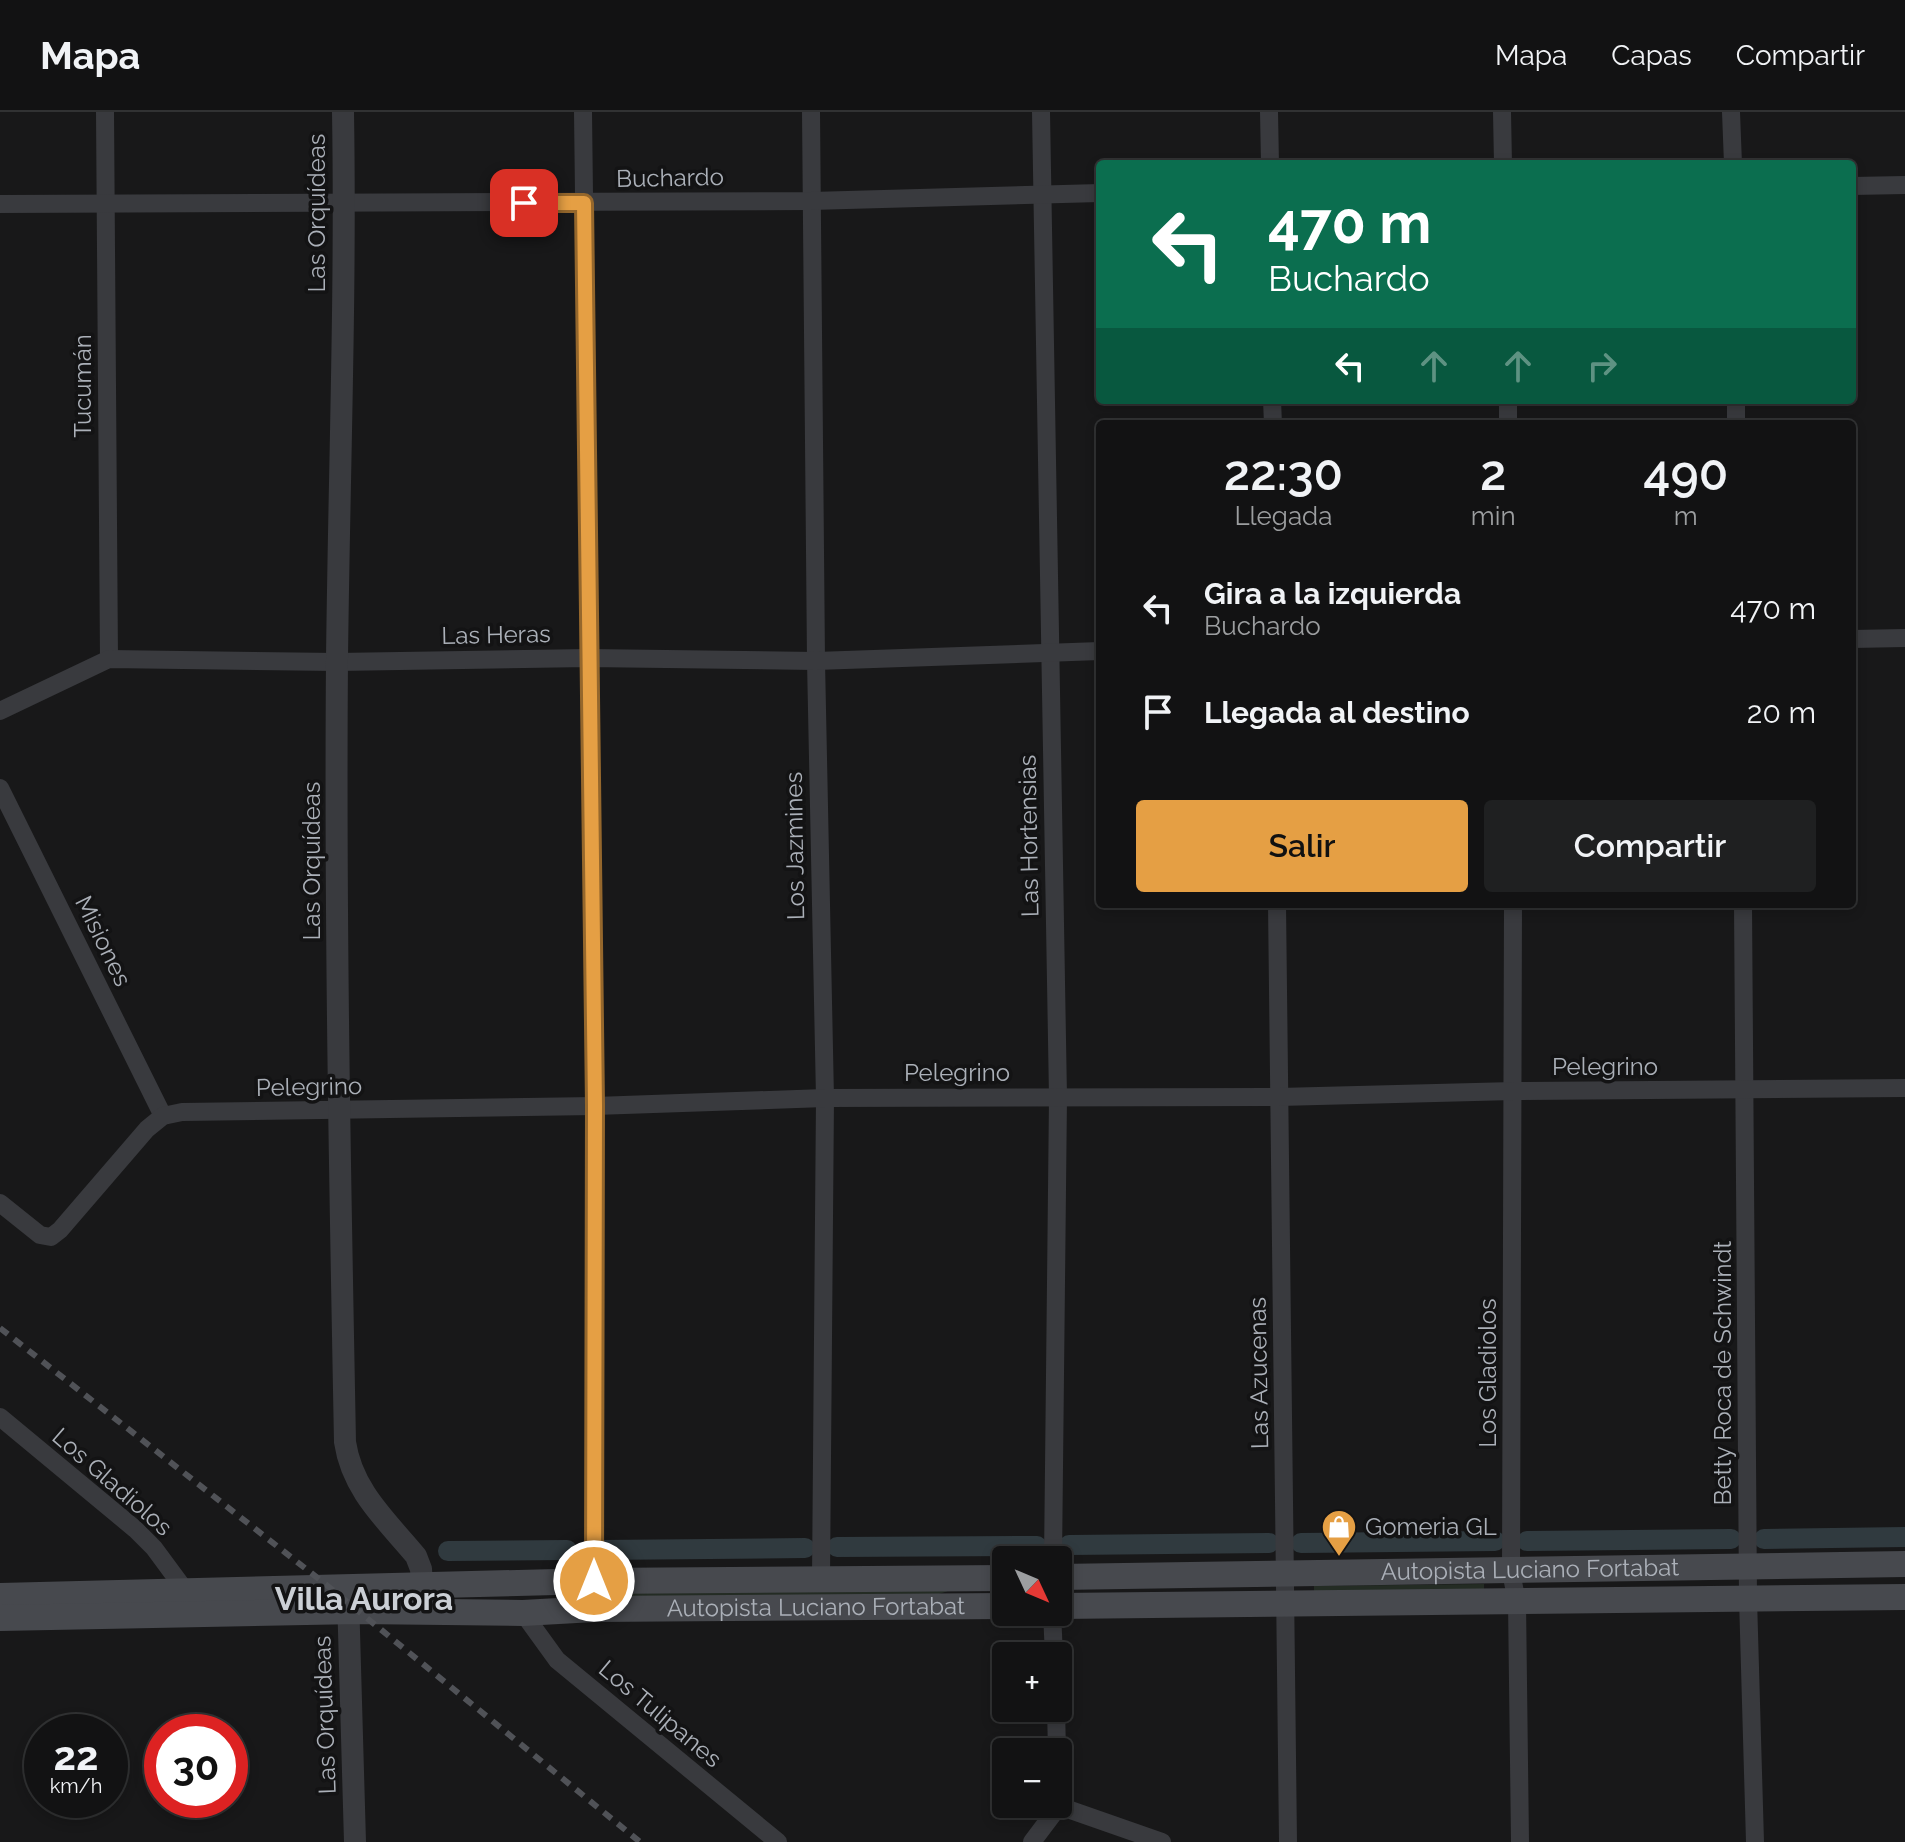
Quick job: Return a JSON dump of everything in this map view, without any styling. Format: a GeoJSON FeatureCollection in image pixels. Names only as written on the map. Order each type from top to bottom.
{"type":"FeatureCollection","features":[{"type":"Feature","properties":{"kind":"main road","name":"Autopista Luciano Fortabat"},"geometry":{"type":"LineString","coordinates":[[1072,1577],[1905,1564]]}},
{"type":"Feature","properties":{"kind":"main road","name":"Autopista Luciano Fortabat"},"geometry":{"type":"LineString","coordinates":[[0,1618],[348,1599],[422,1585],[992,1578]]}},
{"type":"Feature","properties":{"kind":"main road","name":"Autopista Luciano Fortabat"},"geometry":{"type":"LineString","coordinates":[[0,1596],[185,1590],[523,1613],[594,1609],[992,1606]]}},
{"type":"Feature","properties":{"kind":"main road","name":"Autopista Luciano Fortabat"},"geometry":{"type":"LineString","coordinates":[[1072,1606],[1905,1597]]}},
{"type":"Feature","properties":{"kind":"street","name":"Tucumán"},"geometry":{"type":"LineString","coordinates":[[105,112],[109,659]]}},
{"type":"Feature","properties":{"kind":"street","name":"Las Orquídeas"},"geometry":{"type":"LineString","coordinates":[[343,112],[337,662],[338,1111],[345,1442],[348,1462],[357,1485],[416,1556],[422,1585]]}},
{"type":"Feature","properties":{"kind":"street"},"geometry":{"type":"LineString","coordinates":[[583,112],[595,1106],[594,1609]]}},
{"type":"Feature","properties":{"kind":"street","name":"Los Jazmines"},"geometry":{"type":"LineString","coordinates":[[811,112],[816,661],[825,1098],[821,1579]]}},
{"type":"Feature","properties":{"kind":"street","name":"Las Hortensias"},"geometry":{"type":"LineString","coordinates":[[1041,112],[1058,1097],[1053,1546]]}},
{"type":"Feature","properties":{"kind":"street"},"geometry":{"type":"LineString","coordinates":[[1269,112],[1270,160]]}},
{"type":"Feature","properties":{"kind":"street"},"geometry":{"type":"LineString","coordinates":[[1502,112],[1503,160]]}},
{"type":"Feature","properties":{"kind":"street"},"geometry":{"type":"LineString","coordinates":[[1731,112],[1733,160]]}},
{"type":"Feature","properties":{"kind":"street"},"geometry":{"type":"LineString","coordinates":[[1856,186],[1905,185]]}},
{"type":"Feature","properties":{"kind":"street","name":"Buchardo"},"geometry":{"type":"LineString","coordinates":[[0,204],[811,201],[1096,193]]}},
{"type":"Feature","properties":{"kind":"street"},"geometry":{"type":"LineString","coordinates":[[1856,639],[1905,638]]}},
{"type":"Feature","properties":{"kind":"street","name":"Las Heras"},"geometry":{"type":"LineString","coordinates":[[0,711],[109,659],[816,661],[1096,651]]}},
{"type":"Feature","properties":{"kind":"street","name":"Misiones"},"geometry":{"type":"LineString","coordinates":[[0,788],[163,1116]]}},
{"type":"Feature","properties":{"kind":"street","name":"Las Azucenas"},"geometry":{"type":"LineString","coordinates":[[1277,908],[1288,1842]]}},
{"type":"Feature","properties":{"kind":"street","name":"Los Gladiolos"},"geometry":{"type":"LineString","coordinates":[[1513,908],[1511,1572],[1517,1602],[1520,1842]]}},
{"type":"Feature","properties":{"kind":"street","name":"Betty Roca de Schwindt"},"geometry":{"type":"LineString","coordinates":[[1743,908],[1747,1566],[1755,1842]]}},
{"type":"Feature","properties":{"kind":"street","name":"Pelegrino"},"geometry":{"type":"LineString","coordinates":[[163,1116],[182,1112],[595,1106],[825,1098],[1279,1097],[1514,1091],[1905,1088]]}},
{"type":"Feature","properties":{"kind":"street"},"geometry":{"type":"LineString","coordinates":[[0,1203],[40,1235],[51,1237],[147,1129],[163,1116]]}},
{"type":"Feature","properties":{"kind":"street","name":"Los Gladiolos"},"geometry":{"type":"LineString","coordinates":[[0,1417],[135,1529],[154,1548],[185,1590]]}},
{"type":"Feature","properties":{"kind":"street","name":"Las Orquídeas"},"geometry":{"type":"LineString","coordinates":[[348,1599],[355,1842]]}},
{"type":"Feature","properties":{"kind":"street","name":"Los Tulipanes"},"geometry":{"type":"LineString","coordinates":[[523,1613],[557,1660],[778,1842]]}},
{"type":"Feature","properties":{"kind":"street"},"geometry":{"type":"LineString","coordinates":[[1072,1811],[1162,1842]]}},
{"type":"Feature","properties":{"kind":"street"},"geometry":{"type":"LineString","coordinates":[[1032,1842],[1050,1818]]}},
{"type":"Feature","properties":{"kind":"shaded area"},"geometry":{"type":"Polygon","coordinates":[[[1484,1584],[1484,1591],[1314,1594],[1314,1586],[1484,1584]]]}},
{"type":"Feature","properties":{"kind":"shaded area"},"geometry":{"type":"Polygon","coordinates":[[[951,1590],[933,1596],[614,1599],[614,1591],[951,1590]]]}},
{"type":"Feature","properties":{"kind":"waterway"},"geometry":{"type":"LineString","coordinates":[[1764,1539],[1905,1537]]}},
{"type":"Feature","properties":{"kind":"waterway"},"geometry":{"type":"LineString","coordinates":[[1527,1541],[1731,1539]]}},
{"type":"Feature","properties":{"kind":"waterway"},"geometry":{"type":"LineString","coordinates":[[1301,1543],[1495,1541]]}},
{"type":"Feature","properties":{"kind":"waterway"},"geometry":{"type":"LineString","coordinates":[[1069,1545],[1269,1543]]}},
{"type":"Feature","properties":{"kind":"waterway"},"geometry":{"type":"LineString","coordinates":[[837,1547],[992,1546]]}},
{"type":"Feature","properties":{"kind":"waterway"},"geometry":{"type":"LineString","coordinates":[[599,1550],[805,1548]]}},
{"type":"Feature","properties":{"kind":"waterway"},"geometry":{"type":"LineString","coordinates":[[448,1551],[567,1550]]}},
{"type":"Feature","properties":{"kind":"railway"},"geometry":{"type":"LineString","coordinates":[[0,1328],[329,1587],[640,1842]]}},
{"type":"Feature","properties":{"kind":"place","name":"Gomeria GL"},"geometry":{"type":"Point","coordinates":[1339,1558]}},
{"type":"Feature","properties":{"kind":"district","name":"Villa Aurora"},"geometry":{"type":"Point","coordinates":[364,1599]}},
{"type":"Feature","properties":{"kind":"route"},"geometry":{"type":"LineString","coordinates":[[524,203],[584,203],[595,1106],[594,1581]]}}]}
